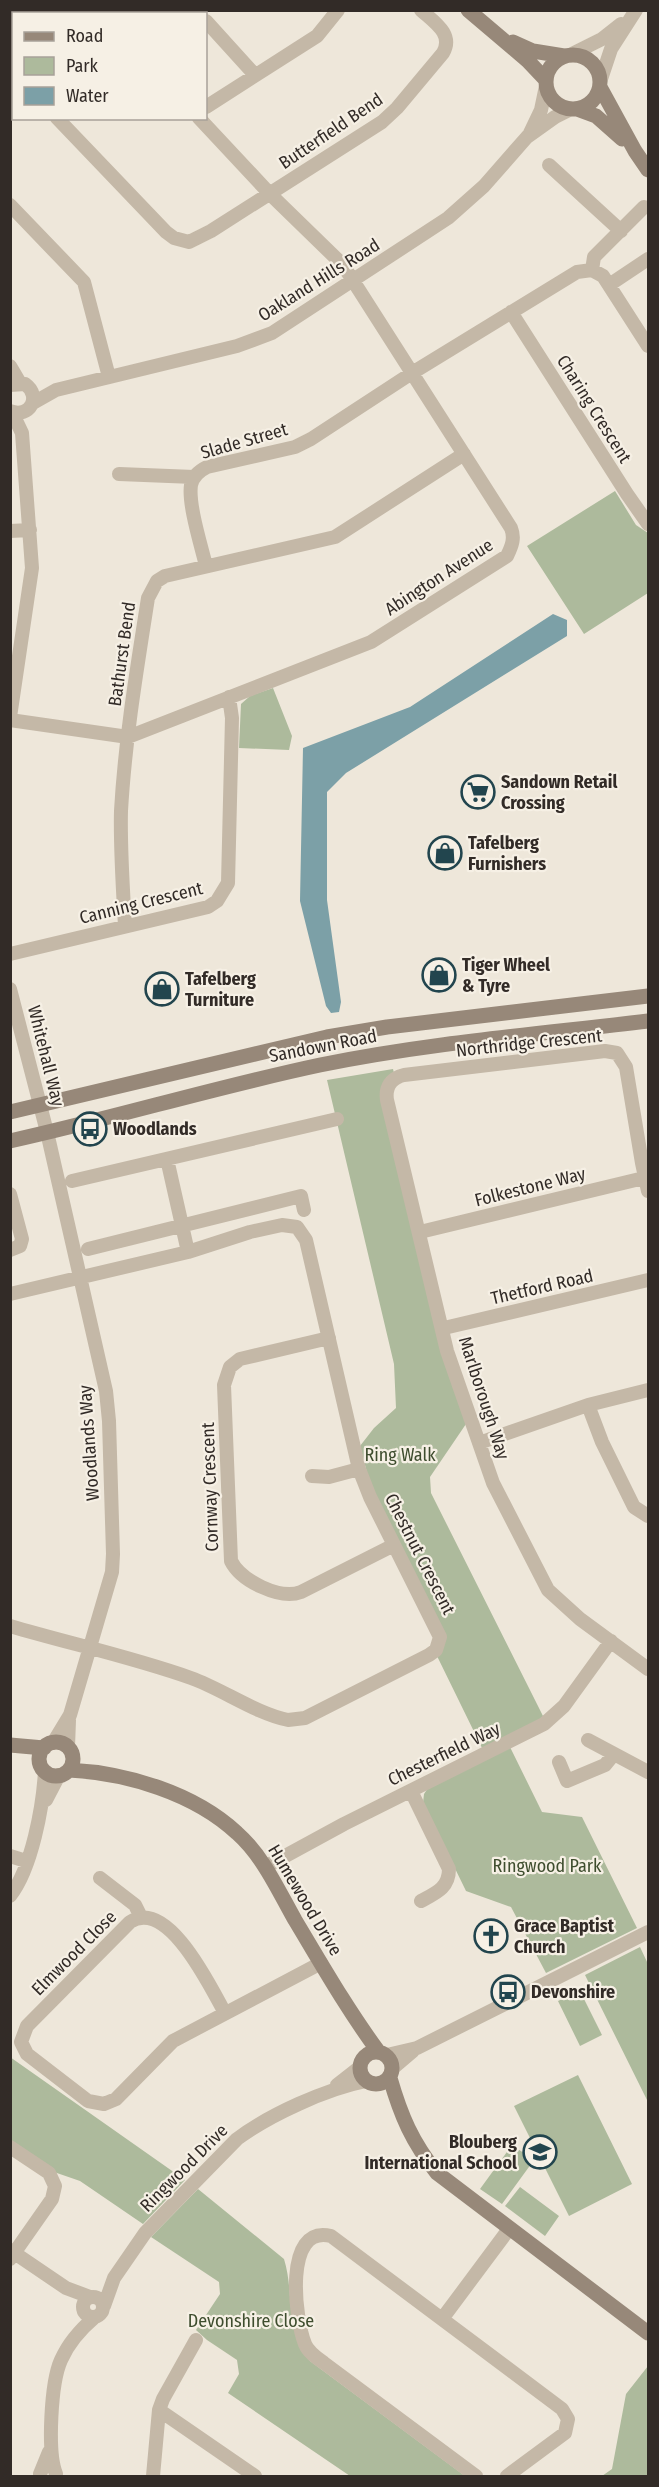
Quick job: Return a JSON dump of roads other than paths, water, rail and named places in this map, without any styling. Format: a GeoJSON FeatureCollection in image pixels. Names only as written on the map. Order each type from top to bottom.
{"type":"FeatureCollection","features":[{"type":"Feature","properties":{"kind":"street"},"geometry":{"type":"LineString","coordinates":[[207,106],[317,36],[338,10]]}},
{"type":"Feature","properties":{"kind":"street","name":"Butterfield Bend"},"geometry":{"type":"LineString","coordinates":[[270,194],[382,122],[397,108],[443,53],[447,44],[446,35],[421,10]]}},
{"type":"Feature","properties":{"kind":"street"},"geometry":{"type":"LineString","coordinates":[[468,10],[528,61],[546,83],[555,102],[596,116],[635,151]]}},
{"type":"Feature","properties":{"kind":"street"},"geometry":{"type":"LineString","coordinates":[[546,83],[550,67],[568,55],[602,39],[636,11]]}},
{"type":"Feature","properties":{"kind":"street"},"geometry":{"type":"LineString","coordinates":[[574,109],[594,100],[611,49],[636,11]]}},
{"type":"Feature","properties":{"kind":"street"},"geometry":{"type":"LineString","coordinates":[[207,22],[255,75]]}},
{"type":"Feature","properties":{"kind":"street"},"geometry":{"type":"LineString","coordinates":[[492,32],[533,51],[582,56],[591,61],[598,69],[600,83],[635,151],[648,170]]}},
{"type":"Feature","properties":{"kind":"street","name":"Oakland Hills Road"},"geometry":{"type":"LineString","coordinates":[[527,137],[541,110],[546,83]]}},
{"type":"Feature","properties":{"kind":"street","name":"Oakland Hills Road"},"geometry":{"type":"LineString","coordinates":[[31,407],[56,390],[250,342],[272,333],[448,218],[484,186],[527,137],[555,117],[574,109]]}},
{"type":"Feature","properties":{"kind":"street"},"geometry":{"type":"LineString","coordinates":[[59,120],[166,232],[182,241],[189,242],[198,239],[270,194]]}},
{"type":"Feature","properties":{"kind":"street","name":"Abington Avenue"},"geometry":{"type":"LineString","coordinates":[[10,719],[128,737],[371,642],[507,556],[513,545],[514,535],[511,528],[334,255],[270,194],[201,120]]}},
{"type":"Feature","properties":{"kind":"street"},"geometry":{"type":"LineString","coordinates":[[549,165],[621,231]]}},
{"type":"Feature","properties":{"kind":"street"},"geometry":{"type":"LineString","coordinates":[[10,205],[84,282],[109,377]]}},
{"type":"Feature","properties":{"kind":"street"},"geometry":{"type":"LineString","coordinates":[[592,270],[594,257],[644,207]]}},
{"type":"Feature","properties":{"kind":"street"},"geometry":{"type":"LineString","coordinates":[[609,285],[648,260]]}},
{"type":"Feature","properties":{"kind":"street"},"geometry":{"type":"LineString","coordinates":[[412,373],[577,272],[592,270],[603,276],[648,346]]}},
{"type":"Feature","properties":{"kind":"street","name":"Charing Crescent"},"geometry":{"type":"LineString","coordinates":[[511,312],[648,524]]}},
{"type":"Feature","properties":{"kind":"street"},"geometry":{"type":"LineString","coordinates":[[11,367],[20,385],[33,395],[22,433]]}},
{"type":"Feature","properties":{"kind":"street","name":"Slade Street"},"geometry":{"type":"LineString","coordinates":[[206,566],[191,498],[191,484],[194,477],[207,467],[295,447],[412,373]]}},
{"type":"Feature","properties":{"kind":"street","name":"Oakland Hills Road"},"geometry":{"type":"LineString","coordinates":[[20,385],[56,390]]}},
{"type":"Feature","properties":{"kind":"street"},"geometry":{"type":"LineString","coordinates":[[11,411],[21,413],[31,407]]}},
{"type":"Feature","properties":{"kind":"street"},"geometry":{"type":"LineString","coordinates":[[10,719],[31,577],[30,530],[22,433],[11,411]]}},
{"type":"Feature","properties":{"kind":"street","name":"Bathurst Bend"},"geometry":{"type":"LineString","coordinates":[[126,926],[121,814],[128,737],[148,598],[157,581],[165,576],[335,537],[464,454]]}},
{"type":"Feature","properties":{"kind":"street"},"geometry":{"type":"LineString","coordinates":[[119,474],[194,477]]}},
{"type":"Feature","properties":{"kind":"street"},"geometry":{"type":"LineString","coordinates":[[10,531],[30,530]]}},
{"type":"Feature","properties":{"kind":"street","name":"Canning Crescent"},"geometry":{"type":"LineString","coordinates":[[10,954],[208,907],[225,892],[228,883],[232,718],[229,697]]}},
{"type":"Feature","properties":{"kind":"street","name":"Whitehall Way"},"geometry":{"type":"LineString","coordinates":[[10,989],[47,1132]]}},
{"type":"Feature","properties":{"kind":"street","name":"Sandown Road"},"geometry":{"type":"LineString","coordinates":[[10,1112],[337,1036],[398,1026],[648,996]]}},
{"type":"Feature","properties":{"kind":"street","name":"Sandown Road"},"geometry":{"type":"LineString","coordinates":[[10,1141],[153,1107],[215,1089],[342,1061],[411,1050],[648,1022]]}},
{"type":"Feature","properties":{"kind":"street","name":"Northridge Crescent"},"geometry":{"type":"LineString","coordinates":[[390,1083],[404,1075],[604,1051],[613,1052],[621,1057],[626,1067],[647,1182]]}},
{"type":"Feature","properties":{"kind":"street","name":"Marlborough Way"},"geometry":{"type":"LineString","coordinates":[[390,1083],[387,1100],[444,1328],[447,1352],[493,1483],[540,1580],[558,1601],[648,1669]]}},
{"type":"Feature","properties":{"kind":"street"},"geometry":{"type":"LineString","coordinates":[[72,1181],[337,1119]]}},
{"type":"Feature","properties":{"kind":"street","name":"Woodlands Way"},"geometry":{"type":"LineString","coordinates":[[10,1896],[20,1881],[112,1572],[113,1532],[108,1404],[47,1132]]}},
{"type":"Feature","properties":{"kind":"street"},"geometry":{"type":"LineString","coordinates":[[166,1159],[188,1252]]}},
{"type":"Feature","properties":{"kind":"street","name":"Folkestone Way"},"geometry":{"type":"LineString","coordinates":[[420,1232],[647,1182]]}},
{"type":"Feature","properties":{"kind":"street"},"geometry":{"type":"LineString","coordinates":[[10,1194],[22,1239],[20,1246],[10,1250]]}},
{"type":"Feature","properties":{"kind":"street"},"geometry":{"type":"LineString","coordinates":[[88,1249],[301,1196],[304,1210]]}},
{"type":"Feature","properties":{"kind":"street","name":"Chestnut Crescent"},"geometry":{"type":"LineString","coordinates":[[10,1294],[188,1252],[250,1232],[282,1225],[297,1227],[306,1240],[359,1469],[370,1497],[439,1632],[438,1646],[429,1655],[299,1719],[282,1719],[191,1678],[90,1649]]}},
{"type":"Feature","properties":{"kind":"street","name":"Thetford Road"},"geometry":{"type":"LineString","coordinates":[[444,1328],[648,1280]]}},
{"type":"Feature","properties":{"kind":"street","name":"Cornway Crescent"},"geometry":{"type":"LineString","coordinates":[[329,1338],[240,1359],[226,1373],[224,1385],[231,1561],[244,1578],[278,1593],[290,1595],[301,1592],[394,1545]]}},
{"type":"Feature","properties":{"kind":"street"},"geometry":{"type":"LineString","coordinates":[[479,1443],[588,1405],[648,1390]]}},
{"type":"Feature","properties":{"kind":"street"},"geometry":{"type":"LineString","coordinates":[[588,1405],[602,1442],[634,1507],[648,1516]]}},
{"type":"Feature","properties":{"kind":"street"},"geometry":{"type":"LineString","coordinates":[[312,1476],[329,1477],[359,1469]]}},
{"type":"Feature","properties":{"kind":"street"},"geometry":{"type":"LineString","coordinates":[[10,1626],[90,1649]]}},
{"type":"Feature","properties":{"kind":"street","name":"Chesterfield Way"},"geometry":{"type":"LineString","coordinates":[[265,1867],[540,1726],[552,1718],[568,1701],[611,1641]]}},
{"type":"Feature","properties":{"kind":"street"},"geometry":{"type":"LineString","coordinates":[[588,1740],[648,1772]]}},
{"type":"Feature","properties":{"kind":"street","name":"Humewood Drive"},"geometry":{"type":"LineString","coordinates":[[11,1745],[162,1790],[204,1808],[237,1833],[265,1867],[354,2020],[376,2068],[419,2149],[437,2173],[648,2333]]}},
{"type":"Feature","properties":{"kind":"street"},"geometry":{"type":"LineString","coordinates":[[559,1762],[567,1781],[604,1765],[614,1754]]}},
{"type":"Feature","properties":{"kind":"street"},"geometry":{"type":"LineString","coordinates":[[411,1791],[449,1869],[448,1879],[442,1888],[421,1901]]}},
{"type":"Feature","properties":{"kind":"street"},"geometry":{"type":"LineString","coordinates":[[10,1856],[26,1861]]}},
{"type":"Feature","properties":{"kind":"street","name":"Elmwood Close"},"geometry":{"type":"LineString","coordinates":[[100,1878],[135,1905],[141,1917]]}},
{"type":"Feature","properties":{"kind":"street","name":"Elmwood Close"},"geometry":{"type":"LineString","coordinates":[[225,2013],[186,1945],[155,1921],[141,1917],[130,1922],[27,2026],[21,2037],[22,2046],[27,2054],[88,2101],[104,2104],[116,2099],[173,2041],[321,1964]]}},
{"type":"Feature","properties":{"kind":"street","name":"Ringwood Drive"},"geometry":{"type":"LineString","coordinates":[[91,2305],[114,2278],[145,2233],[237,2139],[253,2127],[648,1932]]}},
{"type":"Feature","properties":{"kind":"street"},"geometry":{"type":"LineString","coordinates":[[10,2147],[49,2173],[55,2186],[52,2199],[12,2254],[91,2305],[61,2361],[57,2375],[50,2447],[38,2476]]}},
{"type":"Feature","properties":{"kind":"street"},"geometry":{"type":"LineString","coordinates":[[442,2319],[509,2229]]}},
{"type":"Feature","properties":{"kind":"street"},"geometry":{"type":"LineString","coordinates":[[476,2476],[309,2350],[301,2331],[295,2278],[299,2256],[312,2237],[323,2234],[331,2236],[566,2414],[568,2428],[561,2437],[507,2476]]}},
{"type":"Feature","properties":{"kind":"street"},"geometry":{"type":"LineString","coordinates":[[153,2476],[159,2410],[196,2340]]}},
{"type":"Feature","properties":{"kind":"street"},"geometry":{"type":"LineString","coordinates":[[159,2410],[255,2476]]}},
{"type":"Feature","properties":{"kind":"street"},"geometry":{"type":"LineString","coordinates":[[50,2447],[56,2475]]}},
{"type":"Feature","properties":{"kind":"street"},"geometry":{"type":"LineString","coordinates":[[38,2476],[50,2471],[56,2475]]}},
{"type":"Feature","properties":{"kind":"water"},"geometry":{"type":"Polygon","coordinates":[[[553,614],[567,620],[567,636],[346,773],[327,792],[327,900],[341,1002],[339,1012],[331,1013],[326,1006],[300,901],[303,748],[410,707],[553,614]]]}},
{"type":"Feature","properties":{"kind":"place","name":"Sandown Retail Crossing"},"geometry":{"type":"Point","coordinates":[478,792]}},
{"type":"Feature","properties":{"kind":"place","name":"Tafelberg Furnishers"},"geometry":{"type":"Point","coordinates":[445,853]}},
{"type":"Feature","properties":{"kind":"place","name":"Tiger Wheel & Tyre"},"geometry":{"type":"Point","coordinates":[439,975]}},
{"type":"Feature","properties":{"kind":"place","name":"Tafelberg Turniture"},"geometry":{"type":"Point","coordinates":[162,989]}},
{"type":"Feature","properties":{"kind":"place","name":"Woodlands"},"geometry":{"type":"Point","coordinates":[90,1129]}},
{"type":"Feature","properties":{"kind":"place","name":"Grace Baptist Church"},"geometry":{"type":"Point","coordinates":[491,1936]}},
{"type":"Feature","properties":{"kind":"place","name":"Devonshire"},"geometry":{"type":"Point","coordinates":[508,1992]}},
{"type":"Feature","properties":{"kind":"place","name":"Blouberg International School"},"geometry":{"type":"Point","coordinates":[540,2152]}},
{"type":"Feature","properties":{"kind":"park label","name":"Ring Walk"},"geometry":{"type":"Point","coordinates":[400,1455]}},
{"type":"Feature","properties":{"kind":"park label","name":"Ringwood Park"},"geometry":{"type":"Point","coordinates":[547,1866]}},
{"type":"Feature","properties":{"kind":"park label","name":"Devonshire Close"},"geometry":{"type":"Point","coordinates":[251,2321]}}]}
